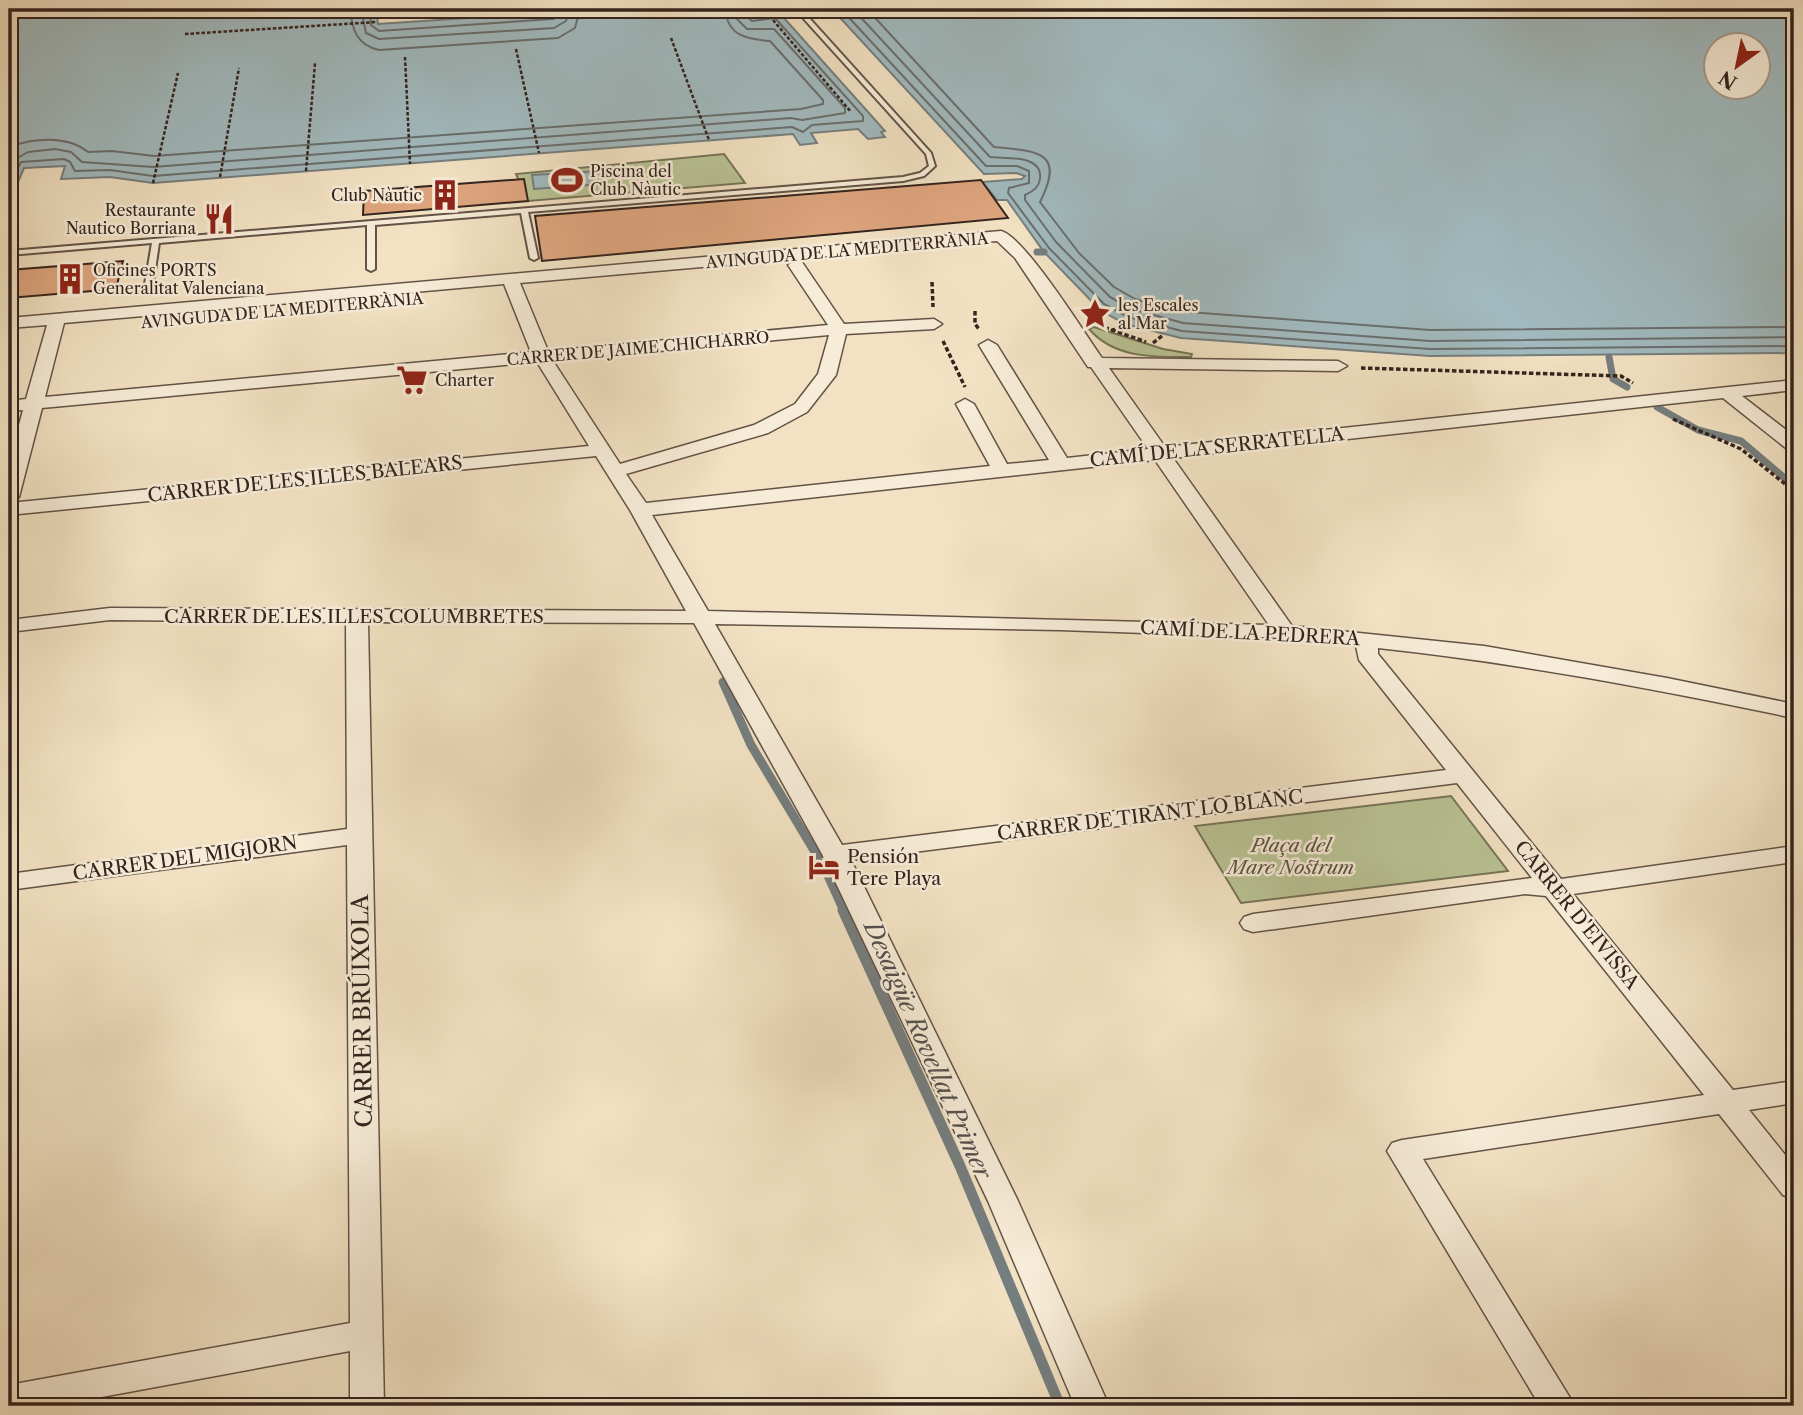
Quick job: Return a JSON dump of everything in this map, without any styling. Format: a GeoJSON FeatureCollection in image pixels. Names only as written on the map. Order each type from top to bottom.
{"type":"FeatureCollection","features":[{"type":"Feature","properties":{"kind":"street","name":"AVINGUDA DE LA MEDITERRÀNIA"},"geometry":{"type":"LineString","coordinates":[[9,335],[56,325],[1001,236],[1012,246]]}},
{"type":"Feature","properties":{"kind":"street","name":"AVINGUDA DE LA MEDITERRÀNIA"},"geometry":{"type":"LineString","coordinates":[[512,284],[796,265],[1012,246]]}},
{"type":"Feature","properties":{"kind":"street"},"geometry":{"type":"LineString","coordinates":[[1012,246],[1161,453],[1285,632]]}},
{"type":"Feature","properties":{"kind":"street"},"geometry":{"type":"LineString","coordinates":[[616,471],[761,429],[801,408],[827,375],[839,329],[796,265]]}},
{"type":"Feature","properties":{"kind":"street"},"geometry":{"type":"LineString","coordinates":[[512,284],[541,357],[640,510],[835,854],[1003,1201],[1092,1406]]}},
{"type":"Feature","properties":{"kind":"street","name":"AVINGUDA DE LA MEDITERRÀNIA"},"geometry":{"type":"LineString","coordinates":[[9,323],[56,325]]}},
{"type":"Feature","properties":{"kind":"street","name":"CARRER DE JAIME CHICHARRO"},"geometry":{"type":"LineString","coordinates":[[9,406],[839,329],[934,324]]}},
{"type":"Feature","properties":{"kind":"street"},"geometry":{"type":"LineString","coordinates":[[9,497],[56,325]]}},
{"type":"Feature","properties":{"kind":"street"},"geometry":{"type":"LineString","coordinates":[[988,345],[1061,464]]}},
{"type":"Feature","properties":{"kind":"street"},"geometry":{"type":"LineString","coordinates":[[1094,363],[1338,366]]}},
{"type":"Feature","properties":{"kind":"street","name":"CAMÍ DE LA SERRATELLA"},"geometry":{"type":"LineString","coordinates":[[640,510],[1794,385]]}},
{"type":"Feature","properties":{"kind":"street"},"geometry":{"type":"LineString","coordinates":[[1726,392],[1794,445]]}},
{"type":"Feature","properties":{"kind":"street"},"geometry":{"type":"LineString","coordinates":[[965,404],[1001,470]]}},
{"type":"Feature","properties":{"kind":"street","name":"CARRER DE LES ILLES BALEARS"},"geometry":{"type":"LineString","coordinates":[[9,509],[602,450]]}},
{"type":"Feature","properties":{"kind":"street","name":"CARRER DE LES ILLES COLUMBRETES"},"geometry":{"type":"LineString","coordinates":[[9,626],[110,614],[701,617]]}},
{"type":"Feature","properties":{"kind":"street","name":"CARRER BRÚIXOLA"},"geometry":{"type":"LineString","coordinates":[[357,616],[367,1406]]}},
{"type":"Feature","properties":{"kind":"street","name":"CAMÍ DE LA PEDRERA"},"geometry":{"type":"LineString","coordinates":[[701,617],[1060,624],[1285,632],[1484,653],[1667,685],[1794,711]]}},
{"type":"Feature","properties":{"kind":"street","name":"CARRER D'EIVISSA"},"geometry":{"type":"LineString","coordinates":[[1367,640],[1367,655],[1794,1187]]}},
{"type":"Feature","properties":{"kind":"street","name":"CARRER DE TIRANT LO BLANC"},"geometry":{"type":"LineString","coordinates":[[835,854],[1464,775]]}},
{"type":"Feature","properties":{"kind":"street","name":"CARRER DEL MIGJORN"},"geometry":{"type":"LineString","coordinates":[[9,882],[360,835]]}},
{"type":"Feature","properties":{"kind":"street"},"geometry":{"type":"LineString","coordinates":[[1253,923],[1525,886],[1556,888],[1794,854]]}},
{"type":"Feature","properties":{"kind":"street"},"geometry":{"type":"LineString","coordinates":[[1558,1406],[1402,1152],[1794,1092]]}},
{"type":"Feature","properties":{"kind":"street"},"geometry":{"type":"LineString","coordinates":[[9,1400],[366,1334]]}},
{"type":"Feature","properties":{"kind":"lane"},"geometry":{"type":"LineString","coordinates":[[9,253],[903,179],[922,175],[932,166],[929,154],[798,9]]}},
{"type":"Feature","properties":{"kind":"lane"},"geometry":{"type":"LineString","coordinates":[[524,211],[534,258]]}},
{"type":"Feature","properties":{"kind":"lane"},"geometry":{"type":"LineString","coordinates":[[370,223],[371,269]]}},
{"type":"Feature","properties":{"kind":"lane"},"geometry":{"type":"LineString","coordinates":[[149,284],[156,241]]}},
{"type":"Feature","properties":{"kind":"path"},"geometry":{"type":"LineString","coordinates":[[773,20],[851,112]]}},
{"type":"Feature","properties":{"kind":"path"},"geometry":{"type":"LineString","coordinates":[[185,34],[377,22]]}},
{"type":"Feature","properties":{"kind":"path"},"geometry":{"type":"LineString","coordinates":[[671,38],[709,140]]}},
{"type":"Feature","properties":{"kind":"path"},"geometry":{"type":"LineString","coordinates":[[516,49],[540,153]]}},
{"type":"Feature","properties":{"kind":"path"},"geometry":{"type":"LineString","coordinates":[[405,57],[410,164]]}},
{"type":"Feature","properties":{"kind":"path"},"geometry":{"type":"LineString","coordinates":[[306,171],[315,63]]}},
{"type":"Feature","properties":{"kind":"path"},"geometry":{"type":"LineString","coordinates":[[220,177],[239,68]]}},
{"type":"Feature","properties":{"kind":"path"},"geometry":{"type":"LineString","coordinates":[[153,183],[178,73]]}},
{"type":"Feature","properties":{"kind":"path"},"geometry":{"type":"LineString","coordinates":[[824,79],[831,78]]}},
{"type":"Feature","properties":{"kind":"path"},"geometry":{"type":"LineString","coordinates":[[932,282],[934,324],[973,402],[965,404]]}},
{"type":"Feature","properties":{"kind":"path"},"geometry":{"type":"LineString","coordinates":[[1080,316],[1111,331],[1164,346]]}},
{"type":"Feature","properties":{"kind":"path"},"geometry":{"type":"LineString","coordinates":[[1111,331],[1125,324]]}},
{"type":"Feature","properties":{"kind":"path"},"geometry":{"type":"LineString","coordinates":[[1152,344],[1163,335]]}},
{"type":"Feature","properties":{"kind":"path"},"geometry":{"type":"LineString","coordinates":[[1338,366],[1621,376]]}},
{"type":"Feature","properties":{"kind":"path"},"geometry":{"type":"LineString","coordinates":[[1649,401],[1655,408],[1693,431],[1734,445],[1768,467],[1794,491]]}},
{"type":"Feature","properties":{"kind":"green space"},"geometry":{"type":"Polygon","coordinates":[[[724,154],[745,183],[528,201],[516,174],[724,154]]]}},
{"type":"Feature","properties":{"kind":"green space"},"geometry":{"type":"Polygon","coordinates":[[[1094,327],[1163,349],[1192,354],[1191,357],[1164,357],[1123,351],[1099,339],[1089,329],[1094,327]]]}},
{"type":"Feature","properties":{"kind":"green space","name":"Plaça del Mare Nostrum"},"geometry":{"type":"Polygon","coordinates":[[[1451,796],[1508,871],[1241,903],[1195,826],[1451,796]]]}},
{"type":"Feature","properties":{"kind":"water"},"geometry":{"type":"Polygon","coordinates":[[[9,9],[376,9],[378,24],[606,9],[749,9],[754,15],[766,14],[763,9],[776,9],[885,131],[881,132],[885,137],[868,139],[858,129],[811,133],[817,143],[800,145],[793,134],[153,183],[110,177],[61,179],[65,166],[24,168],[14,191],[9,192],[9,9]]]}},
{"type":"Feature","properties":{"kind":"water"},"geometry":{"type":"Polygon","coordinates":[[[832,9],[1794,9],[1794,353],[1430,356],[1181,338],[1125,324],[1100,310],[1044,252],[1007,200],[997,200],[982,182],[1022,179],[1025,176],[1016,173],[984,174],[832,9]]]}},
{"type":"Feature","properties":{"kind":"water","name":"Piscina del Club Nàutic"},"geometry":{"type":"Polygon","coordinates":[[[600,171],[602,184],[534,189],[532,175],[600,171]]]}},
{"type":"Feature","properties":{"kind":"building","name":"Club Nàutic"},"geometry":{"type":"Polygon","coordinates":[[[524,179],[528,201],[363,215],[364,191],[524,179]]]}},
{"type":"Feature","properties":{"kind":"building"},"geometry":{"type":"Polygon","coordinates":[[[981,180],[1008,218],[542,261],[535,216],[981,180]]]}},
{"type":"Feature","properties":{"kind":"building","name":"Oficines PORTS Generalitat Valenciana"},"geometry":{"type":"Polygon","coordinates":[[[123,261],[116,289],[9,298],[9,270],[123,261]]]}},
{"type":"Feature","properties":{"kind":"waterway"},"geometry":{"type":"LineString","coordinates":[[1037,252],[1044,252]]}},
{"type":"Feature","properties":{"kind":"waterway"},"geometry":{"type":"LineString","coordinates":[[1609,357],[1613,379],[1627,387]]}},
{"type":"Feature","properties":{"kind":"waterway"},"geometry":{"type":"LineString","coordinates":[[1657,407],[1698,430],[1741,441],[1794,486]]}},
{"type":"Feature","properties":{"kind":"waterway","name":"Desaigüe Rovellat Primer"},"geometry":{"type":"LineString","coordinates":[[723,682],[751,745],[824,867],[844,911]]}},
{"type":"Feature","properties":{"kind":"waterway","name":"Desaigüe Rovellat Primer"},"geometry":{"type":"LineString","coordinates":[[843,910],[960,1166],[1060,1406]]}},
{"type":"Feature","properties":{"kind":"place","name":"Piscina del Club Nàutic"},"geometry":{"type":"Point","coordinates":[567,180]}},
{"type":"Feature","properties":{"kind":"place","name":"Club Nàutic"},"geometry":{"type":"Point","coordinates":[445,195]}},
{"type":"Feature","properties":{"kind":"place","name":"Restaurante Nautico Borriana"},"geometry":{"type":"Point","coordinates":[219,219]}},
{"type":"Feature","properties":{"kind":"place","name":"Oficines PORTS Generalitat Valenciana"},"geometry":{"type":"Point","coordinates":[70,279]}},
{"type":"Feature","properties":{"kind":"place","name":"les Escales al Mar"},"geometry":{"type":"Point","coordinates":[1095,314]}},
{"type":"Feature","properties":{"kind":"place","name":"Charter"},"geometry":{"type":"Point","coordinates":[412,380]}},
{"type":"Feature","properties":{"kind":"place","name":"Pensión Tere Playa"},"geometry":{"type":"Point","coordinates":[824,867]}}]}
